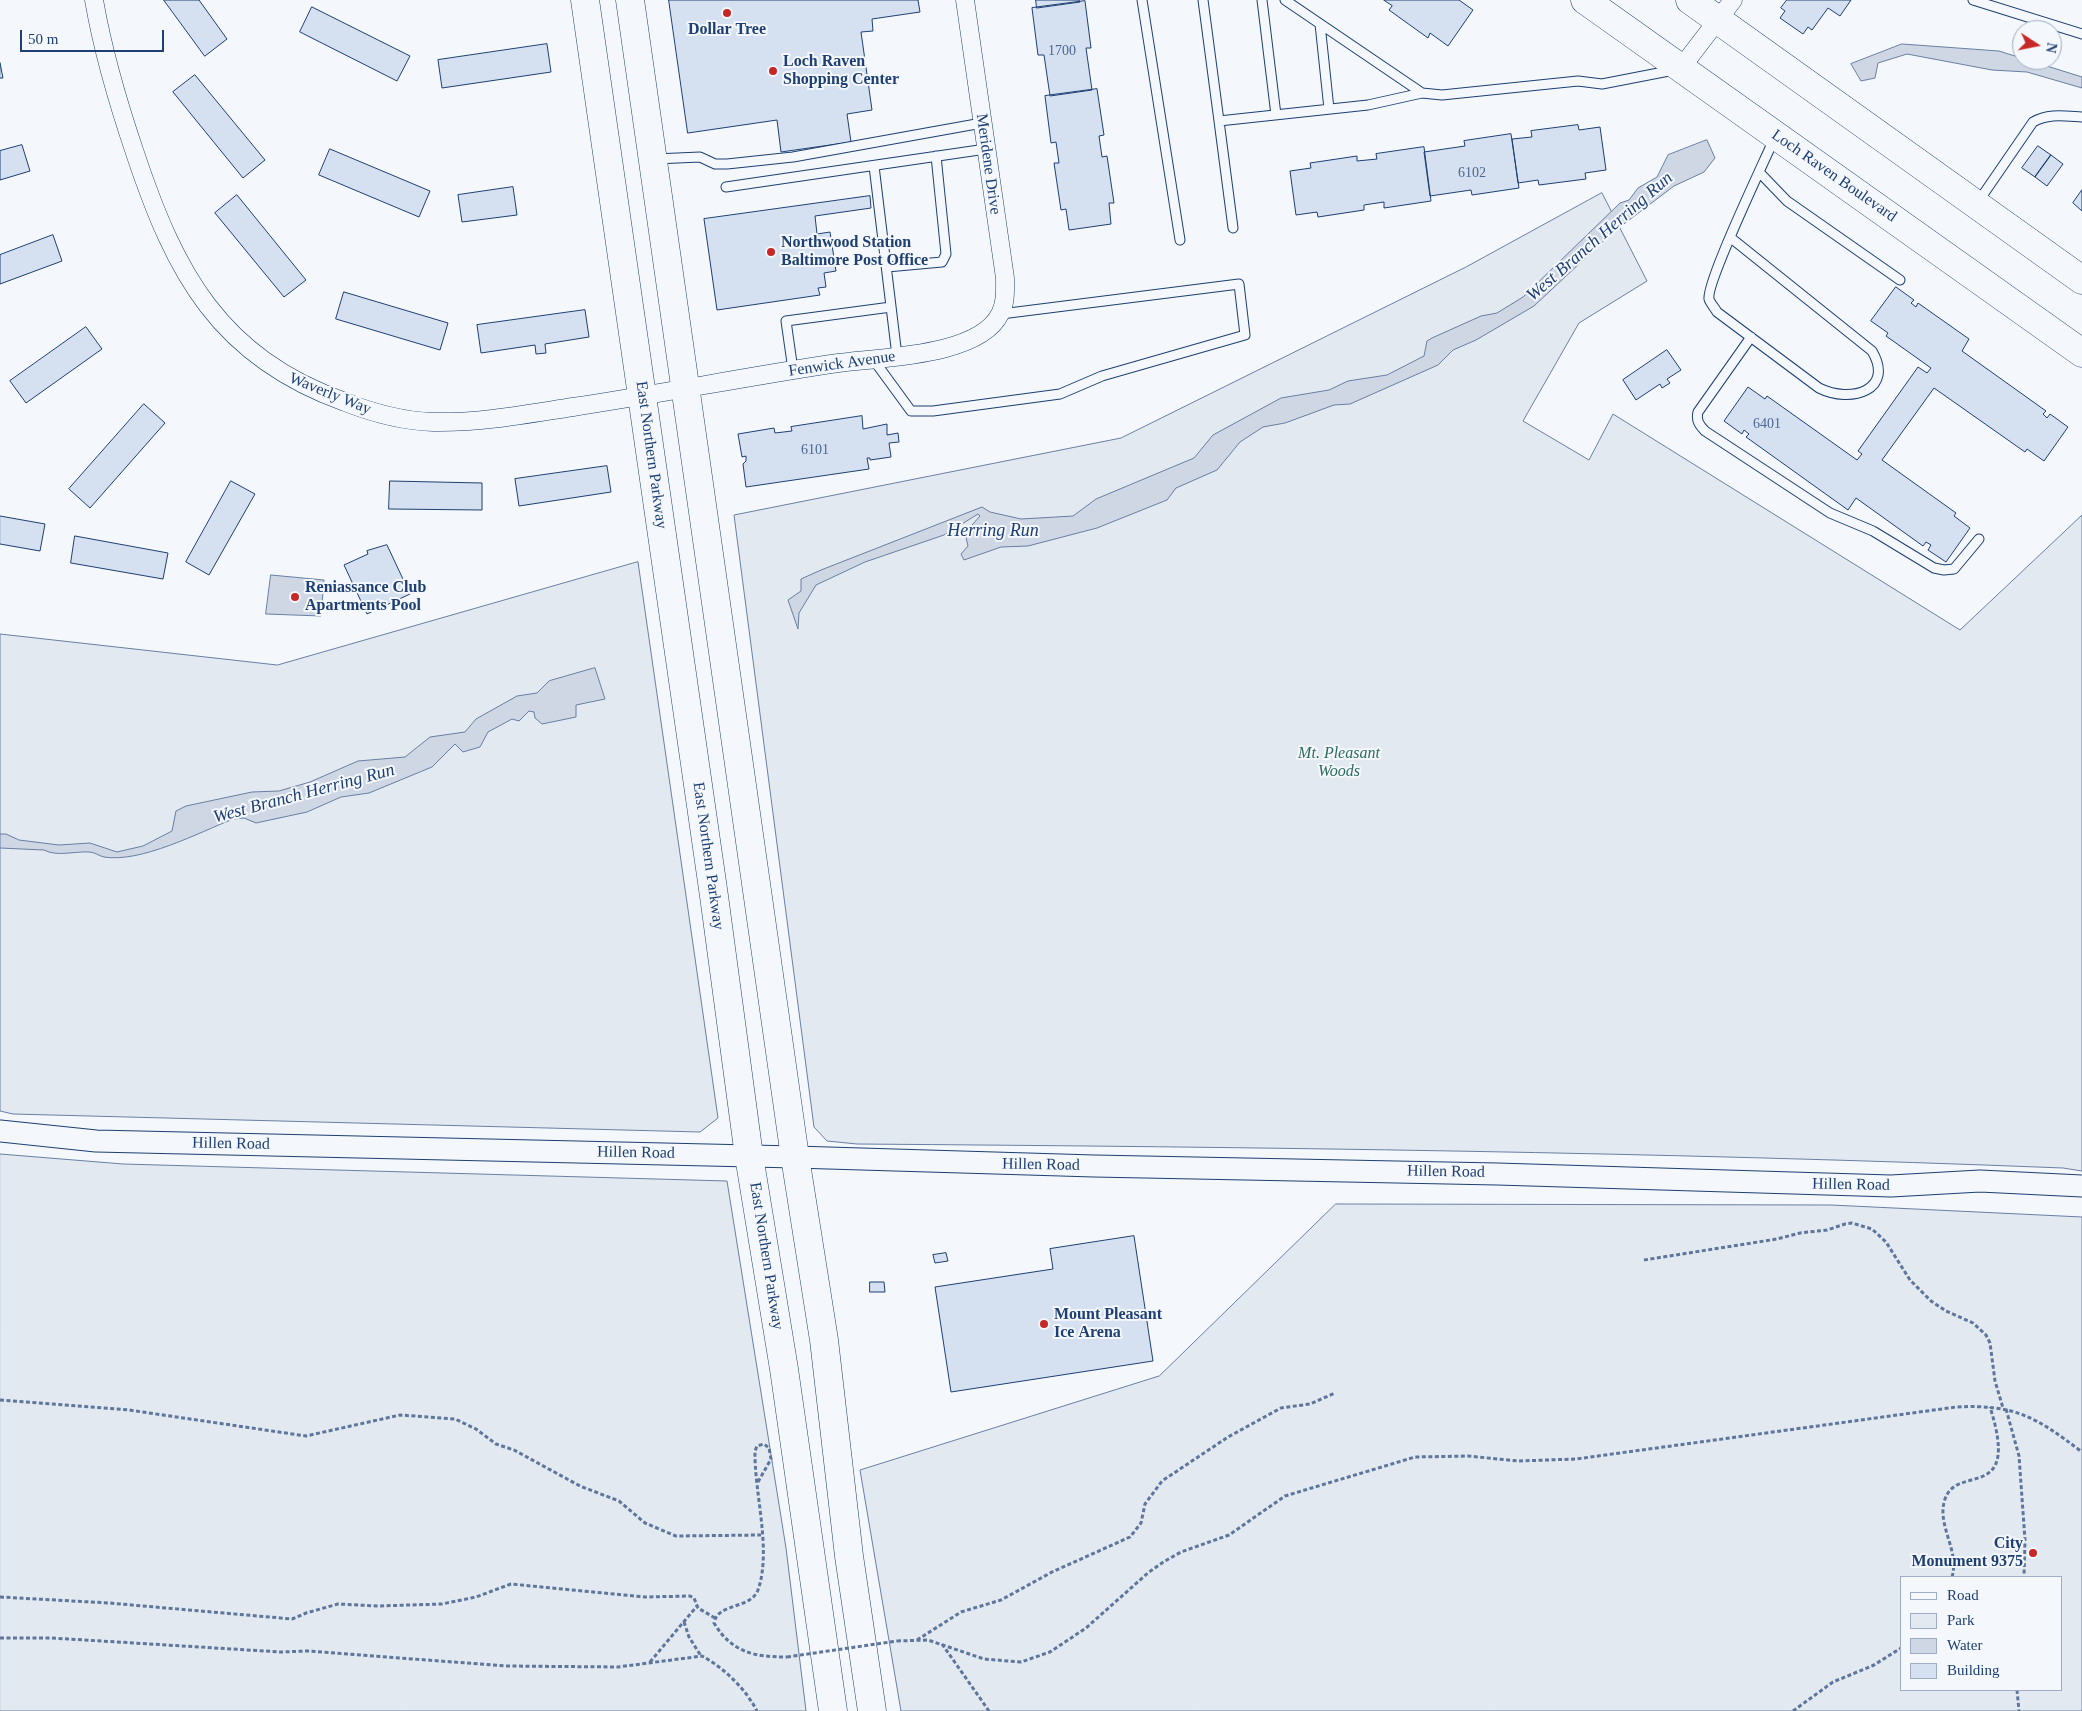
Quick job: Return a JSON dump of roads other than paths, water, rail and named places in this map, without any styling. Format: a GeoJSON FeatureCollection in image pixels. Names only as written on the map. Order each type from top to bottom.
{"type":"FeatureCollection","features":[{"type":"Feature","properties":{"kind":"main road","name":"East Northern Parkway"},"geometry":{"type":"LineString","coordinates":[[585,0],[749,1156],[784,1369],[833,1711]]}},
{"type":"Feature","properties":{"kind":"main road"},"geometry":{"type":"LineString","coordinates":[[630,0],[795,1157],[824,1340],[847,1547],[872,1711]]}},
{"type":"Feature","properties":{"kind":"main road","name":"Loch Raven Boulevard"},"geometry":{"type":"LineString","coordinates":[[1585,0],[2082,353]]}},
{"type":"Feature","properties":{"kind":"main road"},"geometry":{"type":"LineString","coordinates":[[1690,0],[1726,10],[1977,204],[2082,280]]}},
{"type":"Feature","properties":{"kind":"street","name":"Waverly Way"},"geometry":{"type":"LineString","coordinates":[[94,0],[119,106],[160,226],[177,259],[211,311],[264,363],[297,383],[365,410],[395,418],[431,422],[514,416],[685,389]]}},
{"type":"Feature","properties":{"kind":"street","name":"Meridene Drive"},"geometry":{"type":"LineString","coordinates":[[965,0],[1005,278],[1005,300],[997,319]]}},
{"type":"Feature","properties":{"kind":"street"},"geometry":{"type":"LineString","coordinates":[[1681,68],[1726,10]]}},
{"type":"Feature","properties":{"kind":"street","name":"Fenwick Avenue"},"geometry":{"type":"LineString","coordinates":[[685,389],[793,370],[897,356],[963,343],[982,335],[997,319]]}},
{"type":"Feature","properties":{"kind":"street","name":"Hillen Road"},"geometry":{"type":"LineString","coordinates":[[0,1131],[53,1139],[96,1142],[1497,1174],[1891,1186],[1980,1181],[2082,1186]]}},
{"type":"Feature","properties":{"kind":"lane"},"geometry":{"type":"LineString","coordinates":[[1142,0],[1180,240]]}},
{"type":"Feature","properties":{"kind":"lane"},"geometry":{"type":"LineString","coordinates":[[1203,0],[1233,228]]}},
{"type":"Feature","properties":{"kind":"lane"},"geometry":{"type":"LineString","coordinates":[[1262,0],[1276,114]]}},
{"type":"Feature","properties":{"kind":"lane"},"geometry":{"type":"LineString","coordinates":[[1285,0],[1422,93]]}},
{"type":"Feature","properties":{"kind":"lane"},"geometry":{"type":"LineString","coordinates":[[1973,0],[2082,34]]}},
{"type":"Feature","properties":{"kind":"lane"},"geometry":{"type":"LineString","coordinates":[[1320,24],[1329,109]]}},
{"type":"Feature","properties":{"kind":"lane"},"geometry":{"type":"LineString","coordinates":[[1219,120],[1368,105],[1422,93],[1442,96],[1578,81],[1602,84],[1681,68]]}},
{"type":"Feature","properties":{"kind":"lane"},"geometry":{"type":"LineString","coordinates":[[1977,204],[2033,122],[2040,118],[2056,116],[2082,117]]}},
{"type":"Feature","properties":{"kind":"lane"},"geometry":{"type":"LineString","coordinates":[[652,159],[700,157],[715,164],[726,164],[793,157],[982,123]]}},
{"type":"Feature","properties":{"kind":"lane"},"geometry":{"type":"LineString","coordinates":[[1731,238],[1864,342],[1878,361],[1878,374],[1872,385],[1863,393],[1843,396],[1832,395],[1717,312],[1709,299],[1711,284],[1731,238],[1760,173],[1776,135]]}},
{"type":"Feature","properties":{"kind":"lane"},"geometry":{"type":"LineString","coordinates":[[726,188],[986,149]]}},
{"type":"Feature","properties":{"kind":"lane"},"geometry":{"type":"LineString","coordinates":[[887,267],[942,262],[946,254],[936,156]]}},
{"type":"Feature","properties":{"kind":"lane"},"geometry":{"type":"LineString","coordinates":[[874,166],[897,356]]}},
{"type":"Feature","properties":{"kind":"lane"},"geometry":{"type":"LineString","coordinates":[[1760,173],[1787,201],[1900,280]]}},
{"type":"Feature","properties":{"kind":"lane"},"geometry":{"type":"LineString","coordinates":[[873,359],[911,411],[934,411],[1060,394],[1102,376],[1246,335],[1239,284],[997,319]]}},
{"type":"Feature","properties":{"kind":"lane"},"geometry":{"type":"LineString","coordinates":[[793,370],[786,321],[891,307]]}},
{"type":"Feature","properties":{"kind":"lane"},"geometry":{"type":"LineString","coordinates":[[1751,336],[1698,412],[1699,425],[1705,431],[1830,513],[1873,531],[1934,568],[1954,569],[1980,539]]}},
{"type":"Feature","properties":{"kind":"water"},"geometry":{"type":"Polygon","coordinates":[[[1902,44],[1999,51],[2012,55],[2012,70],[2060,70],[2082,77],[2082,88],[2027,72],[1992,70],[1907,54],[1878,63],[1875,78],[1861,81],[1851,64],[1902,44]]]}},
{"type":"Feature","properties":{"kind":"water","name":"Herring Run"},"geometry":{"type":"Polygon","coordinates":[[[1707,140],[1715,158],[1704,172],[1674,186],[1612,233],[1534,306],[1476,340],[1453,350],[1438,365],[1350,404],[1334,405],[1285,423],[1263,427],[1240,442],[1217,470],[1176,488],[1167,500],[1097,528],[1028,546],[1001,547],[964,560],[961,554],[968,546],[965,533],[980,516],[978,514],[944,535],[865,562],[816,585],[799,613],[798,629],[788,600],[801,591],[801,579],[821,570],[982,507],[990,512],[1021,519],[1073,516],[1096,499],[1194,458],[1213,435],[1281,398],[1329,390],[1348,381],[1387,375],[1424,356],[1427,341],[1432,338],[1481,316],[1497,313],[1523,297],[1620,203],[1629,200],[1638,188],[1657,177],[1668,155],[1707,140]]]}},
{"type":"Feature","properties":{"kind":"water","name":"Reniassance Club Apartments Pool"},"geometry":{"type":"Polygon","coordinates":[[[271,575],[324,580],[321,616],[266,614],[271,575]]]}},
{"type":"Feature","properties":{"kind":"water","name":"West Branch Herring Run"},"geometry":{"type":"Polygon","coordinates":[[[595,668],[605,699],[576,705],[576,717],[542,724],[535,718],[534,712],[529,711],[519,721],[512,719],[488,732],[480,747],[463,752],[455,744],[432,767],[369,793],[341,797],[307,812],[256,823],[244,818],[233,819],[169,846],[135,856],[119,858],[104,857],[91,852],[55,853],[44,850],[0,848],[0,834],[6,834],[19,840],[59,845],[90,843],[117,852],[143,846],[172,831],[176,811],[186,806],[252,792],[279,791],[310,782],[358,761],[405,757],[430,737],[465,732],[476,719],[517,696],[537,693],[549,681],[595,668]]]}},
{"type":"Feature","properties":{"kind":"place","name":"Dollar Tree"},"geometry":{"type":"Point","coordinates":[727,13]}},
{"type":"Feature","properties":{"kind":"place","name":"Loch Raven Shopping Center"},"geometry":{"type":"Point","coordinates":[773,71]}},
{"type":"Feature","properties":{"kind":"place","name":"Northwood Station Baltimore Post Office"},"geometry":{"type":"Point","coordinates":[771,252]}},
{"type":"Feature","properties":{"kind":"place","name":"Reniassance Club Apartments Pool"},"geometry":{"type":"Point","coordinates":[295,597]}},
{"type":"Feature","properties":{"kind":"place","name":"Mount Pleasant Ice Arena"},"geometry":{"type":"Point","coordinates":[1044,1324]}},
{"type":"Feature","properties":{"kind":"place","name":"City Monument 9375"},"geometry":{"type":"Point","coordinates":[2033,1553]}},
{"type":"Feature","properties":{"kind":"park label","name":"Mt. Pleasant Woods"},"geometry":{"type":"Point","coordinates":[1339,763]}}]}
